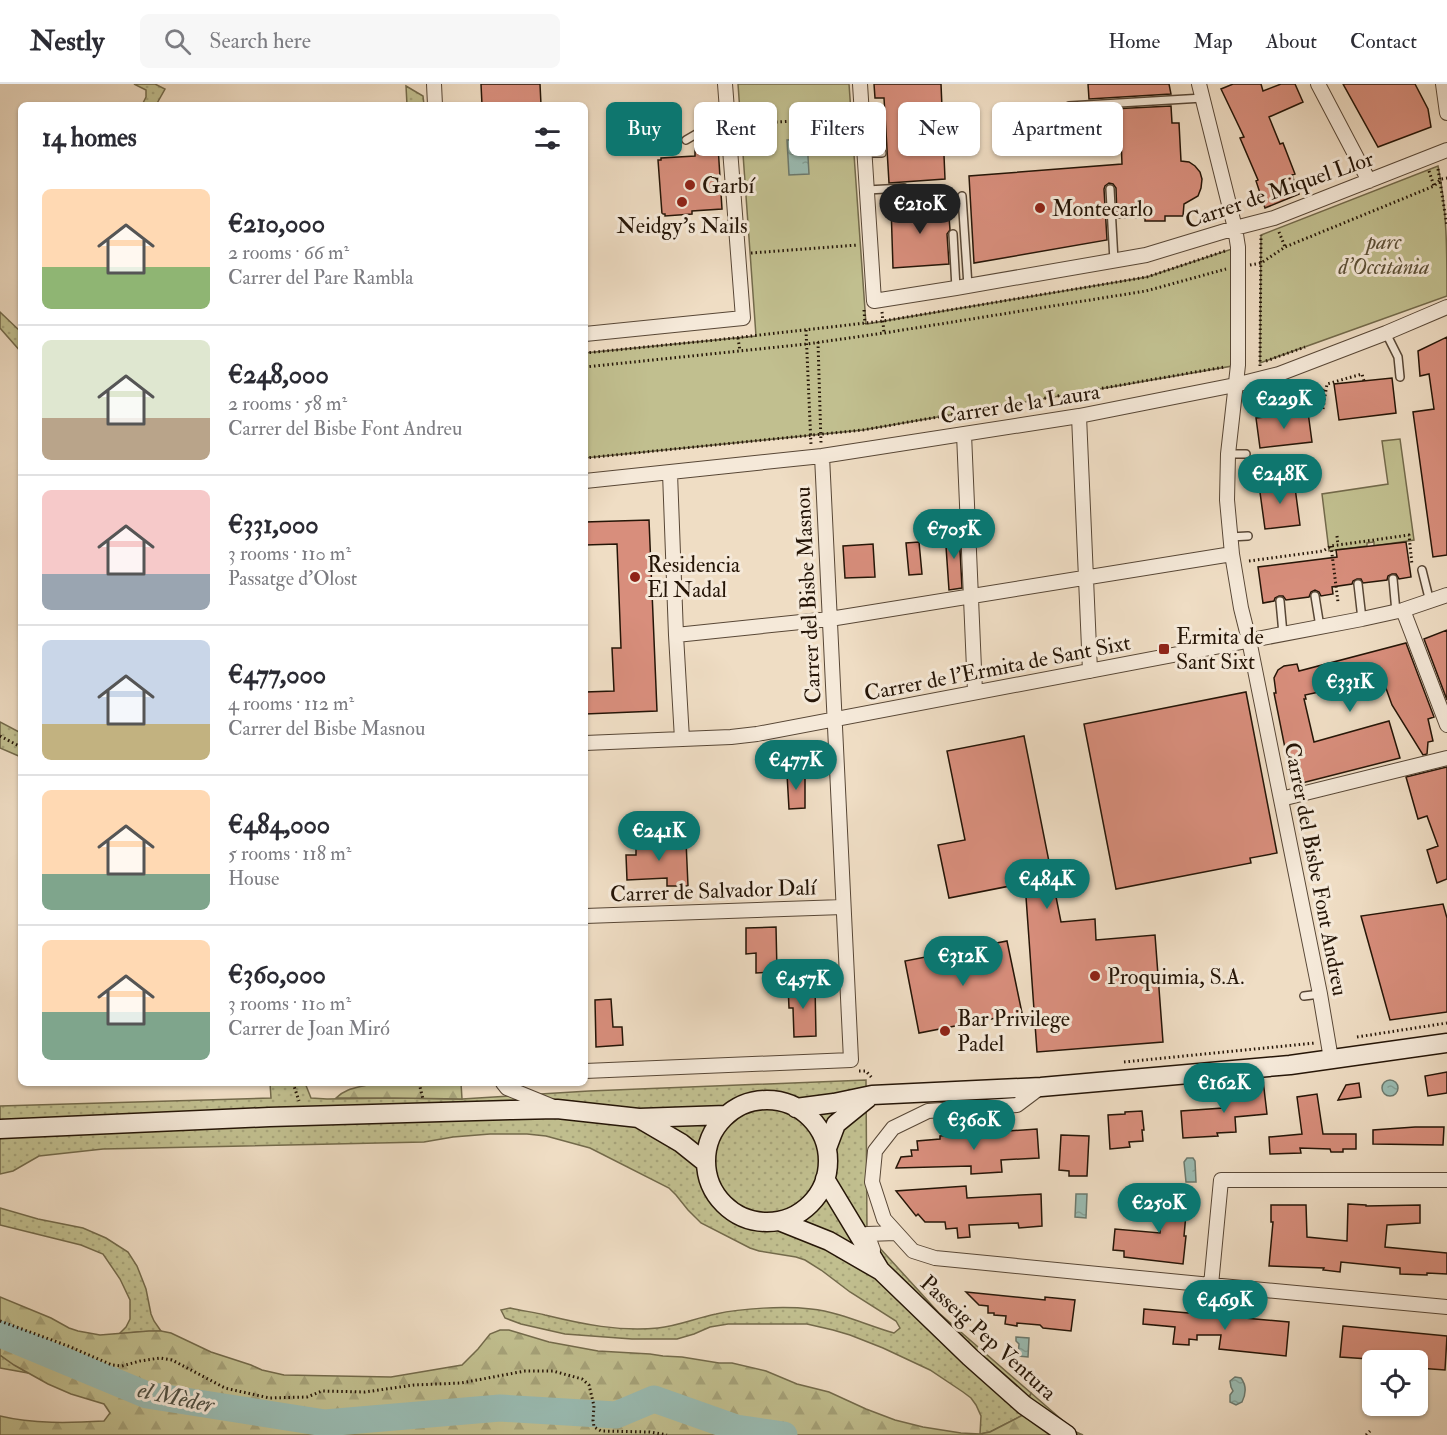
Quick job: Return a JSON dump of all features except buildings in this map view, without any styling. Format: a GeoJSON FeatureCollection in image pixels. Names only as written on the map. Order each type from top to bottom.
{"type":"FeatureCollection","features":[{"type":"Feature","properties":{"kind":"street"},"geometry":{"type":"LineString","coordinates":[[434,84],[435,102]]}},
{"type":"Feature","properties":{"kind":"street"},"geometry":{"type":"LineString","coordinates":[[725,84],[726,102]]}},
{"type":"Feature","properties":{"kind":"street"},"geometry":{"type":"LineString","coordinates":[[860,84],[861,102]]}},
{"type":"Feature","properties":{"kind":"street","name":"Carrer del Bisbe Font Andreu"},"geometry":{"type":"LineString","coordinates":[[1199,84],[1236,228],[1238,365],[1228,454],[1227,500],[1232,554],[1330,1050]]}},
{"type":"Feature","properties":{"kind":"street"},"geometry":{"type":"LineString","coordinates":[[1318,84],[1369,181]]}},
{"type":"Feature","properties":{"kind":"street"},"geometry":{"type":"LineString","coordinates":[[1443,84],[1447,113]]}},
{"type":"Feature","properties":{"kind":"street","name":"Carrer de Miquel Llor"},"geometry":{"type":"LineString","coordinates":[[871,245],[874,301],[962,287],[1146,255],[1274,218],[1447,150]]}},
{"type":"Feature","properties":{"kind":"street"},"geometry":{"type":"LineString","coordinates":[[588,334],[743,318],[730,156]]}},
{"type":"Feature","properties":{"kind":"street"},"geometry":{"type":"LineString","coordinates":[[865,156],[871,245]]}},
{"type":"Feature","properties":{"kind":"street","name":"Carrer de la Laura"},"geometry":{"type":"LineString","coordinates":[[588,481],[822,456],[1079,416],[1235,385],[1280,374],[1447,307]]}},
{"type":"Feature","properties":{"kind":"street"},"geometry":{"type":"LineString","coordinates":[[1079,416],[1090,671]]}},
{"type":"Feature","properties":{"kind":"street"},"geometry":{"type":"LineString","coordinates":[[964,434],[975,692]]}},
{"type":"Feature","properties":{"kind":"street","name":"Carrer del Bisbe Masnou"},"geometry":{"type":"LineString","coordinates":[[588,1071],[851,1060],[822,456]]}},
{"type":"Feature","properties":{"kind":"street"},"geometry":{"type":"LineString","coordinates":[[670,473],[682,739]]}},
{"type":"Feature","properties":{"kind":"street"},"geometry":{"type":"LineString","coordinates":[[676,635],[830,619],[1232,554]]}},
{"type":"Feature","properties":{"kind":"street","name":"Carrer de l'Ermita de Sant Sixt"},"geometry":{"type":"LineString","coordinates":[[588,743],[757,734],[1362,619],[1400,611],[1447,595]]}},
{"type":"Feature","properties":{"kind":"street"},"geometry":{"type":"LineString","coordinates":[[1400,611],[1447,725]]}},
{"type":"Feature","properties":{"kind":"street"},"geometry":{"type":"LineString","coordinates":[[1281,799],[1447,758]]}},
{"type":"Feature","properties":{"kind":"street","name":"Carrer de Salvador Dalí"},"geometry":{"type":"LineString","coordinates":[[588,916],[843,907]]}},
{"type":"Feature","properties":{"kind":"street"},"geometry":{"type":"LineString","coordinates":[[796,1108],[834,1103],[873,1087],[1041,1087],[1290,1065],[1330,1050],[1447,1043]]}},
{"type":"Feature","properties":{"kind":"street"},"geometry":{"type":"LineString","coordinates":[[505,1086],[555,1106],[557,1109]]}},
{"type":"Feature","properties":{"kind":"street"},"geometry":{"type":"LineString","coordinates":[[826,1148],[836,1124],[873,1087]]}},
{"type":"Feature","properties":{"kind":"street"},"geometry":{"type":"LineString","coordinates":[[1041,1087],[1017,1105],[928,1111],[893,1128],[875,1151],[872,1182],[884,1219],[913,1251],[934,1258],[1447,1307]]}},
{"type":"Feature","properties":{"kind":"street"},"geometry":{"type":"LineString","coordinates":[[756,1101],[775,1101],[796,1108],[817,1126],[826,1148],[828,1169],[821,1189],[808,1206],[791,1217],[779,1221],[758,1221],[737,1214],[720,1200],[707,1173],[707,1148],[713,1132],[726,1115],[756,1101]]}},
{"type":"Feature","properties":{"kind":"street"},"geometry":{"type":"LineString","coordinates":[[0,1129],[269,1117],[557,1109],[639,1118],[726,1115]]}},
{"type":"Feature","properties":{"kind":"street"},"geometry":{"type":"LineString","coordinates":[[639,1118],[681,1143],[706,1163]]}},
{"type":"Feature","properties":{"kind":"street","name":"Passeig Pep Ventura"},"geometry":{"type":"LineString","coordinates":[[825,1179],[881,1271]]}},
{"type":"Feature","properties":{"kind":"street"},"geometry":{"type":"LineString","coordinates":[[1211,1285],[1221,1180],[1447,1180]]}},
{"type":"Feature","properties":{"kind":"street","name":"Passeig Pep Ventura"},"geometry":{"type":"LineString","coordinates":[[779,1221],[829,1241],[881,1271],[970,1357],[1024,1405],[1067,1435]]}},
{"type":"Feature","properties":{"kind":"street"},"geometry":{"type":"LineString","coordinates":[[881,1271],[867,1234],[896,1233]]}},
{"type":"Feature","properties":{"kind":"lane"},"geometry":{"type":"LineString","coordinates":[[1123,103],[1203,98]]}},
{"type":"Feature","properties":{"kind":"lane"},"geometry":{"type":"LineString","coordinates":[[686,140],[694,136]]}},
{"type":"Feature","properties":{"kind":"lane"},"geometry":{"type":"LineString","coordinates":[[867,190],[904,188]]}},
{"type":"Feature","properties":{"kind":"lane"},"geometry":{"type":"LineString","coordinates":[[1110,189],[1114,261]]}},
{"type":"Feature","properties":{"kind":"lane"},"geometry":{"type":"LineString","coordinates":[[962,196],[962,287]]}},
{"type":"Feature","properties":{"kind":"lane"},"geometry":{"type":"LineString","coordinates":[[953,234],[962,287]]}},
{"type":"Feature","properties":{"kind":"lane"},"geometry":{"type":"LineString","coordinates":[[1386,333],[1398,357],[1400,377]]}},
{"type":"Feature","properties":{"kind":"lane"},"geometry":{"type":"LineString","coordinates":[[1228,454],[1246,454]]}},
{"type":"Feature","properties":{"kind":"lane"},"geometry":{"type":"LineString","coordinates":[[1230,537],[1248,536]]}},
{"type":"Feature","properties":{"kind":"lane"},"geometry":{"type":"LineString","coordinates":[[1422,570],[1430,602]]}},
{"type":"Feature","properties":{"kind":"lane"},"geometry":{"type":"LineString","coordinates":[[1392,579],[1400,611]]}},
{"type":"Feature","properties":{"kind":"lane"},"geometry":{"type":"LineString","coordinates":[[1358,584],[1362,619]]}},
{"type":"Feature","properties":{"kind":"lane"},"geometry":{"type":"LineString","coordinates":[[1315,596],[1320,627]]}},
{"type":"Feature","properties":{"kind":"lane"},"geometry":{"type":"LineString","coordinates":[[1280,601],[1283,634]]}},
{"type":"Feature","properties":{"kind":"lane"},"geometry":{"type":"LineString","coordinates":[[1304,996],[1320,994]]}},
{"type":"Feature","properties":{"kind":"path"},"geometry":{"type":"LineString","coordinates":[[1428,170],[1434,186]]}},
{"type":"Feature","properties":{"kind":"path"},"geometry":{"type":"LineString","coordinates":[[588,367],[807,344],[1146,291],[1223,269],[1261,263],[1284,247],[1434,186],[1441,179],[1447,178]]}},
{"type":"Feature","properties":{"kind":"path"},"geometry":{"type":"LineString","coordinates":[[1442,186],[1447,185]]}},
{"type":"Feature","properties":{"kind":"path"},"geometry":{"type":"LineString","coordinates":[[1278,229],[1284,247]]}},
{"type":"Feature","properties":{"kind":"path"},"geometry":{"type":"LineString","coordinates":[[1260,378],[1261,235]]}},
{"type":"Feature","properties":{"kind":"path"},"geometry":{"type":"LineString","coordinates":[[737,254],[871,245]]}},
{"type":"Feature","properties":{"kind":"path"},"geometry":{"type":"LineString","coordinates":[[588,352],[865,324]]}},
{"type":"Feature","properties":{"kind":"path"},"geometry":{"type":"LineString","coordinates":[[806,330],[810,436]]}},
{"type":"Feature","properties":{"kind":"path","name":"Carrer del Bisbe Masnou"},"geometry":{"type":"LineString","coordinates":[[818,342],[822,456]]}},
{"type":"Feature","properties":{"kind":"path"},"geometry":{"type":"LineString","coordinates":[[1260,363],[1308,346]]}},
{"type":"Feature","properties":{"kind":"path"},"geometry":{"type":"LineString","coordinates":[[588,459],[863,430],[1238,365]]}},
{"type":"Feature","properties":{"kind":"path"},"geometry":{"type":"LineString","coordinates":[[1323,409],[1327,384],[1362,374],[1364,381]]}},
{"type":"Feature","properties":{"kind":"path"},"geometry":{"type":"LineString","coordinates":[[1294,400],[1295,405],[1283,407],[1282,416],[1277,402],[1283,396],[1327,390]]}},
{"type":"Feature","properties":{"kind":"path"},"geometry":{"type":"LineString","coordinates":[[1283,396],[1294,400],[1325,396]]}},
{"type":"Feature","properties":{"kind":"path"},"geometry":{"type":"LineString","coordinates":[[1265,397],[1268,417]]}},
{"type":"Feature","properties":{"kind":"path"},"geometry":{"type":"LineString","coordinates":[[1249,561],[1323,552],[1331,546],[1409,535],[1413,575]]}},
{"type":"Feature","properties":{"kind":"path"},"geometry":{"type":"LineString","coordinates":[[1337,536],[1338,545]]}},
{"type":"Feature","properties":{"kind":"path"},"geometry":{"type":"LineString","coordinates":[[1331,546],[1338,602]]}},
{"type":"Feature","properties":{"kind":"path"},"geometry":{"type":"LineString","coordinates":[[0,736],[18,745]]}},
{"type":"Feature","properties":{"kind":"path"},"geometry":{"type":"LineString","coordinates":[[1116,1062],[1330,1050],[1447,1023]]}},
{"type":"Feature","properties":{"kind":"path"},"geometry":{"type":"LineString","coordinates":[[866,1071],[873,1087]]}},
{"type":"Feature","properties":{"kind":"path"},"geometry":{"type":"LineString","coordinates":[[0,1321],[112,1365],[122,1366],[160,1358],[172,1360],[225,1388],[269,1398],[307,1397],[322,1391],[365,1392],[414,1385],[461,1383],[525,1371],[554,1371],[582,1379],[589,1385],[594,1406],[592,1420],[594,1427],[601,1431],[650,1432],[667,1435]]}},
{"type":"Feature","properties":{"kind":"path"},"geometry":{"type":"LineString","coordinates":[[608,1431],[615,1435]]}},
{"type":"Feature","properties":{"kind":"path"},"geometry":{"type":"LineString","coordinates":[[1366,1435],[1370,1431]]}},
{"type":"Feature","properties":{"kind":"green space"},"geometry":{"type":"Polygon","coordinates":[[[134,84],[155,84],[165,89],[158,102],[144,102],[146,90],[134,84]]]}},
{"type":"Feature","properties":{"kind":"green space"},"geometry":{"type":"Polygon","coordinates":[[[738,84],[849,84],[850,102],[789,102],[789,156],[854,156],[866,324],[1147,277],[1238,247],[1238,365],[863,430],[588,458],[588,353],[756,336],[743,156],[777,156],[777,102],[739,102],[738,84]]]}},
{"type":"Feature","properties":{"kind":"green space"},"geometry":{"type":"Polygon","coordinates":[[[406,86],[423,96],[424,102],[407,102],[406,86]]]}},
{"type":"Feature","properties":{"kind":"green space","name":"parc d'Occitània"},"geometry":{"type":"Polygon","coordinates":[[[1438,166],[1445,214],[1447,296],[1260,363],[1261,235],[1438,166]]]}},
{"type":"Feature","properties":{"kind":"green space"},"geometry":{"type":"Polygon","coordinates":[[[0,312],[18,329],[18,349],[0,328],[0,312]]]}},
{"type":"Feature","properties":{"kind":"green space"},"geometry":{"type":"Polygon","coordinates":[[[1400,439],[1414,540],[1374,546],[1374,542],[1367,543],[1367,546],[1329,551],[1322,494],[1388,484],[1382,441],[1400,439]]]}},
{"type":"Feature","properties":{"kind":"green space"},"geometry":{"type":"Polygon","coordinates":[[[0,722],[18,731],[18,756],[0,748],[0,722]]]}},
{"type":"Feature","properties":{"kind":"green space"},"geometry":{"type":"Polygon","coordinates":[[[866,1080],[867,1234],[939,1313],[1031,1393],[1023,1415],[990,1432],[980,1434],[981,1416],[971,1398],[930,1370],[850,1335],[807,1324],[728,1324],[710,1327],[677,1339],[632,1339],[565,1334],[505,1318],[501,1310],[510,1308],[601,1326],[644,1329],[673,1326],[726,1312],[788,1308],[832,1313],[894,1333],[900,1328],[896,1321],[805,1260],[750,1248],[701,1223],[669,1188],[590,1148],[546,1136],[490,1134],[424,1142],[103,1149],[39,1156],[13,1171],[0,1174],[0,1106],[271,1098],[270,1086],[306,1086],[311,1098],[327,1099],[462,1099],[589,1091],[866,1080]]]}},
{"type":"Feature","properties":{"kind":"green space"},"geometry":{"type":"Polygon","coordinates":[[[363,1086],[461,1086],[462,1099],[336,1098],[349,1090],[363,1086]]]}},
{"type":"Feature","properties":{"kind":"green space"},"geometry":{"type":"Polygon","coordinates":[[[0,1208],[83,1228],[106,1238],[128,1252],[137,1266],[146,1289],[151,1314],[161,1331],[119,1334],[130,1319],[130,1300],[120,1279],[103,1254],[81,1245],[0,1225],[0,1208]]]}},
{"type":"Feature","properties":{"kind":"green space"},"geometry":{"type":"Polygon","coordinates":[[[0,1297],[78,1331],[100,1335],[149,1331],[171,1333],[211,1352],[262,1370],[284,1375],[391,1377],[462,1365],[490,1334],[500,1330],[509,1330],[549,1342],[598,1351],[732,1363],[766,1371],[797,1384],[829,1392],[895,1420],[961,1433],[990,1432],[1023,1415],[1031,1393],[1076,1432],[1083,1435],[0,1435],[0,1416],[38,1422],[78,1422],[104,1421],[110,1413],[104,1404],[48,1384],[0,1355],[0,1297]]]}},
{"type":"Feature","properties":{"kind":"green space"},"geometry":{"type":"Polygon","coordinates":[[[0,1355],[28,1373],[0,1368],[0,1355]]]}},
{"type":"Feature","properties":{"kind":"water"},"geometry":{"type":"Polygon","coordinates":[[[787,140],[789,140],[789,156],[808,156],[809,174],[789,175],[787,140]]]}},
{"type":"Feature","properties":{"kind":"water"},"geometry":{"type":"Polygon","coordinates":[[[1390,1080],[1396,1082],[1398,1088],[1396,1094],[1390,1096],[1384,1094],[1382,1088],[1384,1082],[1390,1080]]]}},
{"type":"Feature","properties":{"kind":"water"},"geometry":{"type":"Polygon","coordinates":[[[1187,1158],[1193,1158],[1195,1161],[1196,1182],[1186,1182],[1184,1162],[1187,1158]]]}},
{"type":"Feature","properties":{"kind":"water"},"geometry":{"type":"Polygon","coordinates":[[[1076,1194],[1087,1194],[1086,1218],[1075,1217],[1076,1194]]]}},
{"type":"Feature","properties":{"kind":"water"},"geometry":{"type":"Polygon","coordinates":[[[1016,1337],[1029,1338],[1028,1357],[1018,1356],[1019,1344],[1016,1337]]]}},
{"type":"Feature","properties":{"kind":"water"},"geometry":{"type":"Polygon","coordinates":[[[1235,1377],[1241,1378],[1245,1390],[1242,1402],[1236,1405],[1230,1402],[1230,1395],[1233,1391],[1230,1381],[1235,1377]]]}},
{"type":"Feature","properties":{"kind":"waterway","name":"el Mèder"},"geometry":{"type":"LineString","coordinates":[[0,1334],[147,1395],[325,1423],[500,1408],[616,1415],[654,1399],[736,1428],[784,1435]]}},
{"type":"Feature","properties":{"kind":"place","name":"Garbí"},"geometry":{"type":"Point","coordinates":[690,185]}},
{"type":"Feature","properties":{"kind":"place","name":"Neidgy's Nails"},"geometry":{"type":"Point","coordinates":[682,202]}},
{"type":"Feature","properties":{"kind":"place","name":"Montecarlo"},"geometry":{"type":"Point","coordinates":[1040,208]}},
{"type":"Feature","properties":{"kind":"place","name":"Residencia El Nadal"},"geometry":{"type":"Point","coordinates":[635,577]}},
{"type":"Feature","properties":{"kind":"place","name":"Ermita de Sant Sixt"},"geometry":{"type":"Point","coordinates":[1164,649]}},
{"type":"Feature","properties":{"kind":"place","name":"Proquimia, S.A."},"geometry":{"type":"Point","coordinates":[1095,976]}},
{"type":"Feature","properties":{"kind":"place","name":"Bar Privilege Padel"},"geometry":{"type":"Point","coordinates":[945,1031]}}]}
